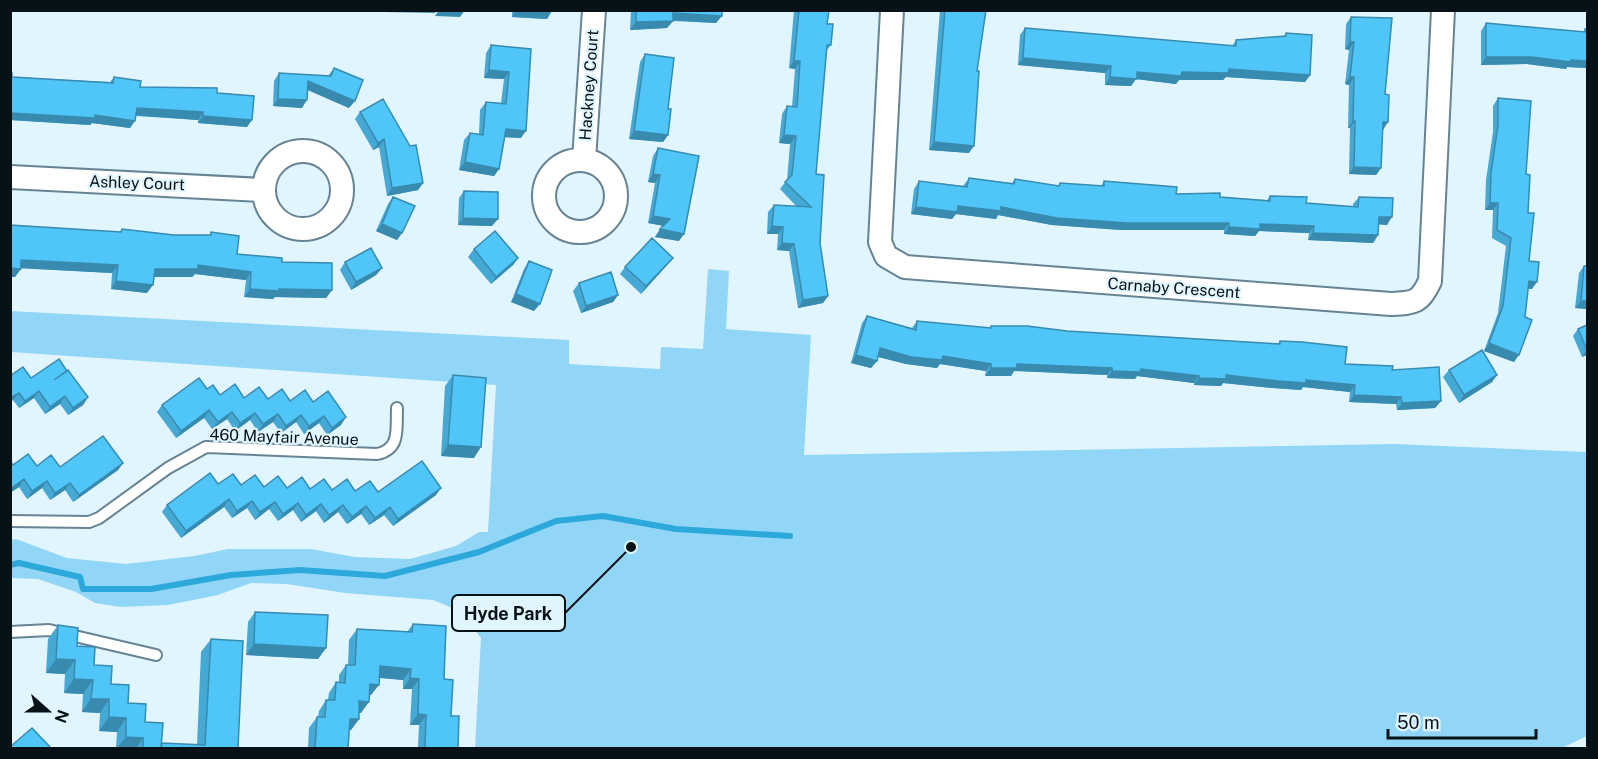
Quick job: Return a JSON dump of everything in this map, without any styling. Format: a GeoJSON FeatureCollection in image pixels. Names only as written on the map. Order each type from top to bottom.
{"type":"FeatureCollection","features":[{"type":"Feature","properties":{"kind":"street","name":"Hackney Court"},"geometry":{"type":"LineString","coordinates":[[584,160],[594,10]]}},
{"type":"Feature","properties":{"kind":"street","name":"Carnaby Crescent"},"geometry":{"type":"LineString","coordinates":[[892,10],[880,242],[886,256],[905,267],[1391,304],[1413,303],[1424,295],[1430,281],[1443,10]]}},
{"type":"Feature","properties":{"kind":"street","name":"Ashley Court"},"geometry":{"type":"LineString","coordinates":[[10,177],[263,190]]}},
{"type":"Feature","properties":{"kind":"lane","name":"460 Mayfair Avenue"},"geometry":{"type":"LineString","coordinates":[[10,521],[89,522],[99,518],[168,468],[206,447],[377,454],[388,452],[395,444],[398,408]]}},
{"type":"Feature","properties":{"kind":"lane"},"geometry":{"type":"LineString","coordinates":[[10,633],[49,630],[156,655]]}},
{"type":"Feature","properties":{"kind":"shaded area"},"geometry":{"type":"Polygon","coordinates":[[[708,269],[729,271],[726,329],[811,335],[804,455],[1394,444],[1587,452],[1587,736],[1562,748],[475,748],[481,638],[460,611],[433,600],[345,593],[287,584],[251,583],[218,595],[168,605],[121,607],[95,603],[76,592],[38,579],[11,578],[11,540],[16,539],[67,558],[126,564],[194,556],[228,549],[311,549],[355,557],[410,559],[456,546],[479,532],[488,532],[496,385],[11,352],[10,311],[569,340],[569,364],[660,369],[661,347],[703,349],[708,269]]]}},
{"type":"Feature","properties":{"kind":"building"},"geometry":{"type":"Polygon","coordinates":[[[636,10],[722,10],[722,16],[673,13],[673,21],[636,22],[636,10]]]}},
{"type":"Feature","properties":{"kind":"building"},"geometry":{"type":"Polygon","coordinates":[[[799,10],[829,10],[827,24],[833,24],[831,45],[827,45],[816,174],[824,175],[820,243],[828,296],[803,300],[794,244],[782,243],[783,227],[772,226],[774,205],[811,207],[785,182],[792,175],[796,136],[784,135],[787,106],[797,107],[800,61],[794,61],[799,10]]]}},
{"type":"Feature","properties":{"kind":"building"},"geometry":{"type":"Polygon","coordinates":[[[945,10],[986,10],[977,71],[979,71],[974,146],[934,142],[945,10]]]}},
{"type":"Feature","properties":{"kind":"building"},"geometry":{"type":"Polygon","coordinates":[[[1351,17],[1392,18],[1385,94],[1389,95],[1388,122],[1383,122],[1381,168],[1354,167],[1354,77],[1350,77],[1354,42],[1350,42],[1351,17]]]}},
{"type":"Feature","properties":{"kind":"building"},"geometry":{"type":"Polygon","coordinates":[[[1486,23],[1585,32],[1587,29],[1587,61],[1571,60],[1571,62],[1532,57],[1486,57],[1486,23]]]}},
{"type":"Feature","properties":{"kind":"building"},"geometry":{"type":"Polygon","coordinates":[[[1025,28],[1236,46],[1236,40],[1286,36],[1286,33],[1312,35],[1310,75],[1229,69],[1228,73],[1182,72],[1181,76],[1137,72],[1137,79],[1110,77],[1111,66],[1023,58],[1025,28]]]}},
{"type":"Feature","properties":{"kind":"building"},"geometry":{"type":"Polygon","coordinates":[[[491,45],[531,49],[526,131],[506,129],[499,169],[465,162],[470,133],[483,135],[486,102],[506,104],[509,72],[489,70],[491,45]]]}},
{"type":"Feature","properties":{"kind":"building"},"geometry":{"type":"Polygon","coordinates":[[[645,54],[674,58],[668,109],[671,109],[668,135],[634,131],[645,54]]]}},
{"type":"Feature","properties":{"kind":"building"},"geometry":{"type":"Polygon","coordinates":[[[334,68],[363,80],[355,101],[308,81],[307,100],[278,99],[279,73],[331,76],[334,68]]]}},
{"type":"Feature","properties":{"kind":"building"},"geometry":{"type":"Polygon","coordinates":[[[10,73],[12,77],[113,83],[114,77],[141,81],[140,87],[217,88],[217,93],[254,96],[252,120],[203,116],[203,112],[137,108],[135,121],[95,115],[95,118],[10,113],[10,73]]]}},
{"type":"Feature","properties":{"kind":"building"},"geometry":{"type":"Polygon","coordinates":[[[1498,98],[1531,101],[1526,174],[1530,175],[1528,213],[1534,213],[1529,261],[1539,262],[1537,282],[1529,281],[1525,317],[1532,320],[1519,355],[1489,343],[1503,306],[1511,238],[1497,230],[1498,203],[1490,203],[1491,173],[1498,125],[1498,98]]]}},
{"type":"Feature","properties":{"kind":"building"},"geometry":{"type":"Polygon","coordinates":[[[383,99],[410,146],[416,145],[423,183],[392,188],[384,139],[378,143],[360,112],[383,99]]]}},
{"type":"Feature","properties":{"kind":"building"},"geometry":{"type":"Polygon","coordinates":[[[658,148],[699,156],[684,234],[660,229],[670,219],[653,216],[660,175],[653,174],[658,148]]]}},
{"type":"Feature","properties":{"kind":"building"},"geometry":{"type":"Polygon","coordinates":[[[969,178],[1014,184],[1015,179],[1059,186],[1060,183],[1104,186],[1104,181],[1177,187],[1176,194],[1220,193],[1220,197],[1270,201],[1270,196],[1307,197],[1306,203],[1358,207],[1359,197],[1393,198],[1392,217],[1379,217],[1378,235],[1313,233],[1314,226],[1260,224],[1260,229],[1229,227],[1229,223],[1127,223],[1057,218],[1001,207],[1001,211],[958,206],[957,212],[916,207],[919,181],[967,187],[969,178]]]}},
{"type":"Feature","properties":{"kind":"building"},"geometry":{"type":"Polygon","coordinates":[[[464,191],[498,192],[498,219],[463,218],[464,191]]]}},
{"type":"Feature","properties":{"kind":"building"},"geometry":{"type":"Polygon","coordinates":[[[393,197],[415,206],[402,233],[382,224],[393,197]]]}},
{"type":"Feature","properties":{"kind":"building"},"geometry":{"type":"Polygon","coordinates":[[[10,225],[121,232],[122,229],[174,235],[211,235],[211,232],[239,236],[237,254],[282,258],[282,262],[332,263],[332,290],[250,289],[251,272],[198,265],[198,269],[155,269],[153,285],[116,281],[118,265],[21,260],[21,269],[10,268],[10,225]]]}},
{"type":"Feature","properties":{"kind":"building"},"geometry":{"type":"Polygon","coordinates":[[[495,231],[518,258],[496,277],[474,249],[495,231]]]}},
{"type":"Feature","properties":{"kind":"building"},"geometry":{"type":"Polygon","coordinates":[[[652,238],[673,258],[646,286],[625,267],[652,238]]]}},
{"type":"Feature","properties":{"kind":"building"},"geometry":{"type":"Polygon","coordinates":[[[371,248],[382,268],[356,282],[345,262],[371,248]]]}},
{"type":"Feature","properties":{"kind":"building"},"geometry":{"type":"Polygon","coordinates":[[[529,261],[552,270],[540,304],[516,294],[529,261]]]}},
{"type":"Feature","properties":{"kind":"building"},"geometry":{"type":"Polygon","coordinates":[[[1584,266],[1587,266],[1587,301],[1581,301],[1584,266]]]}},
{"type":"Feature","properties":{"kind":"building"},"geometry":{"type":"Polygon","coordinates":[[[611,272],[618,295],[586,306],[579,283],[611,272]]]}},
{"type":"Feature","properties":{"kind":"building"},"geometry":{"type":"Polygon","coordinates":[[[867,316],[916,330],[917,321],[991,328],[991,326],[1027,326],[1067,331],[1280,344],[1280,341],[1302,342],[1347,347],[1345,364],[1393,366],[1392,370],[1439,367],[1441,401],[1402,403],[1401,397],[1354,395],[1355,385],[1306,380],[1306,383],[1226,375],[1226,379],[1199,378],[1199,376],[1141,369],[1140,372],[1112,371],[1112,368],[1017,364],[1017,368],[991,368],[991,364],[943,356],[942,360],[911,357],[880,348],[877,361],[856,355],[867,316]]]}},
{"type":"Feature","properties":{"kind":"building"},"geometry":{"type":"Polygon","coordinates":[[[1587,325],[1587,350],[1578,329],[1587,325]]]}},
{"type":"Feature","properties":{"kind":"building"},"geometry":{"type":"Polygon","coordinates":[[[1482,350],[1497,375],[1464,395],[1449,370],[1482,350]]]}},
{"type":"Feature","properties":{"kind":"building"},"geometry":{"type":"Polygon","coordinates":[[[59,359],[88,397],[73,408],[65,396],[50,407],[39,391],[25,401],[19,393],[10,398],[10,376],[23,367],[31,378],[59,359]]]}},
{"type":"Feature","properties":{"kind":"building"},"geometry":{"type":"Polygon","coordinates":[[[453,375],[486,378],[481,447],[448,445],[453,375]]]}},
{"type":"Feature","properties":{"kind":"building"},"geometry":{"type":"Polygon","coordinates":[[[199,378],[207,389],[213,385],[220,395],[235,384],[244,398],[259,387],[268,399],[282,389],[290,401],[305,390],[313,402],[328,391],[346,417],[332,428],[324,416],[309,426],[301,415],[286,426],[278,414],[263,424],[255,413],[240,423],[232,412],[218,422],[209,410],[181,431],[162,405],[199,378]]]}},
{"type":"Feature","properties":{"kind":"building"},"geometry":{"type":"Polygon","coordinates":[[[103,436],[123,463],[79,495],[70,483],[55,493],[47,481],[32,491],[24,479],[10,489],[10,461],[13,465],[28,454],[37,466],[51,455],[60,467],[103,436]]]}},
{"type":"Feature","properties":{"kind":"building"},"geometry":{"type":"Polygon","coordinates":[[[422,461],[441,488],[398,519],[390,507],[375,518],[366,506],[352,517],[343,505],[329,515],[321,504],[306,515],[298,503],[283,514],[275,502],[260,512],[252,501],[237,511],[229,499],[186,531],[167,505],[210,473],[218,484],[233,474],[241,485],[255,475],[264,487],[278,476],[287,488],[302,477],[310,489],[324,479],[332,490],[347,479],[355,491],[370,481],[378,492],[422,461]]]}},
{"type":"Feature","properties":{"kind":"building"},"geometry":{"type":"Polygon","coordinates":[[[255,612],[328,615],[326,648],[254,644],[255,612]]]}},
{"type":"Feature","properties":{"kind":"building"},"geometry":{"type":"Polygon","coordinates":[[[413,624],[446,626],[444,679],[453,680],[451,716],[459,716],[458,748],[425,748],[426,715],[418,714],[419,679],[410,678],[411,669],[380,666],[379,685],[370,684],[369,702],[359,701],[359,719],[350,719],[348,748],[315,748],[317,717],[325,717],[326,700],[335,700],[336,682],[345,683],[346,665],[355,665],[357,629],[412,632],[413,624]]]}},
{"type":"Feature","properties":{"kind":"building"},"geometry":{"type":"Polygon","coordinates":[[[58,625],[78,628],[77,646],[95,647],[94,665],[112,666],[111,684],[129,685],[128,703],[146,704],[145,722],[163,723],[161,748],[143,748],[143,738],[126,737],[126,718],[109,717],[109,699],[91,699],[93,680],[74,679],[75,660],[56,659],[58,625]]]}},
{"type":"Feature","properties":{"kind":"building"},"geometry":{"type":"Polygon","coordinates":[[[211,639],[243,641],[238,748],[161,748],[162,743],[205,745],[211,639]]]}},
{"type":"Feature","properties":{"kind":"building"},"geometry":{"type":"Polygon","coordinates":[[[32,728],[51,748],[10,748],[10,747],[32,728]]]}},
{"type":"Feature","properties":{"kind":"waterway"},"geometry":{"type":"LineString","coordinates":[[10,565],[19,563],[80,577],[83,589],[151,589],[231,575],[300,570],[385,576],[479,552],[556,521],[603,516],[676,529],[790,536]]}},
{"type":"Feature","properties":{"kind":"place","name":"Hyde Park"},"geometry":{"type":"Point","coordinates":[631,547]}}]}
